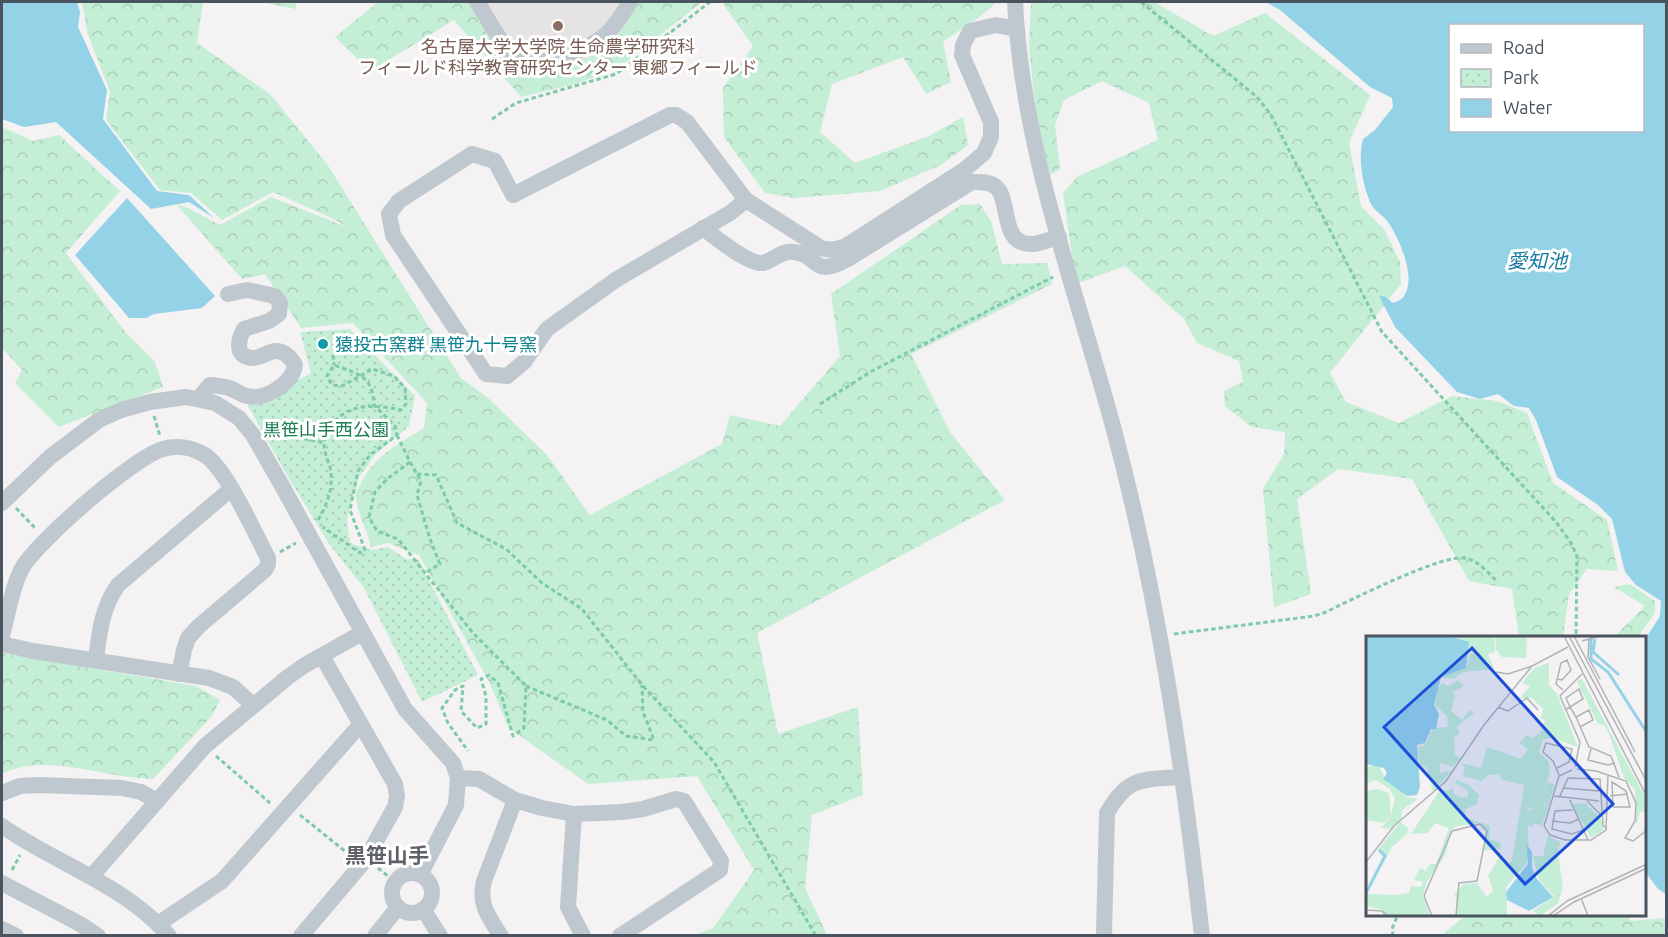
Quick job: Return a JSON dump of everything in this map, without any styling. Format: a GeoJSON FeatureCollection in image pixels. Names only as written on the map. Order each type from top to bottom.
{"type":"FeatureCollection","features":[{"type":"Feature","properties":{"kind":"street"},"geometry":{"type":"LineString","coordinates":[[477,2],[513,53],[520,59],[536,63],[590,47],[607,34],[630,2]]}},
{"type":"Feature","properties":{"kind":"street"},"geometry":{"type":"LineString","coordinates":[[1015,2],[1022,77],[1037,155],[1128,487],[1159,636],[1202,936]]}},
{"type":"Feature","properties":{"kind":"street"},"geometry":{"type":"LineString","coordinates":[[746,200],[730,213],[617,279],[547,329],[524,362],[507,376],[486,374],[393,236],[389,214],[399,201],[472,154],[495,161],[513,195],[670,115],[676,115],[687,122],[746,200],[820,248],[831,250],[846,246],[964,170],[984,153],[991,137],[991,122],[962,54],[963,45],[970,31],[996,25],[1017,29]]}},
{"type":"Feature","properties":{"kind":"street"},"geometry":{"type":"LineString","coordinates":[[703,228],[740,254],[757,262],[796,252],[818,265],[831,267],[848,259],[972,182],[981,182],[998,189],[1009,227],[1018,240],[1031,244],[1059,237]]}},
{"type":"Feature","properties":{"kind":"street"},"geometry":{"type":"LineString","coordinates":[[198,399],[210,385],[231,388],[248,397],[264,396],[287,381],[294,372],[295,365],[287,355],[277,351],[253,358],[243,354],[238,346],[239,337],[244,329],[269,321],[279,314],[280,303],[275,296],[247,290],[228,294]]}},
{"type":"Feature","properties":{"kind":"street"},"geometry":{"type":"LineString","coordinates":[[4,501],[50,457],[99,420],[121,410],[150,402],[186,397],[207,400],[239,418],[249,429],[405,709],[445,752],[453,764],[458,778],[456,805],[420,875]]}},
{"type":"Feature","properties":{"kind":"street"},"geometry":{"type":"LineString","coordinates":[[2,636],[21,571],[46,539],[143,459],[163,449],[178,447],[204,454],[218,467],[268,558],[265,570],[199,626],[189,638],[179,674]]}},
{"type":"Feature","properties":{"kind":"street"},"geometry":{"type":"LineString","coordinates":[[96,660],[105,610],[114,590],[231,489]]}},
{"type":"Feature","properties":{"kind":"street"},"geometry":{"type":"LineString","coordinates":[[91,877],[205,746],[288,677],[362,633]]}},
{"type":"Feature","properties":{"kind":"street"},"geometry":{"type":"LineString","coordinates":[[2,644],[220,681],[233,687],[253,705]]}},
{"type":"Feature","properties":{"kind":"street"},"geometry":{"type":"LineString","coordinates":[[301,936],[364,862],[392,813],[397,796],[392,778],[322,656]]}},
{"type":"Feature","properties":{"kind":"street"},"geometry":{"type":"LineString","coordinates":[[2,826],[129,900],[164,930],[222,881],[360,725]]}},
{"type":"Feature","properties":{"kind":"street"},"geometry":{"type":"LineString","coordinates":[[1104,936],[1107,894],[1107,813],[1117,796],[1129,785],[1142,780],[1181,777]]}},
{"type":"Feature","properties":{"kind":"street"},"geometry":{"type":"LineString","coordinates":[[458,778],[478,779],[515,800],[574,814],[630,811],[680,799],[686,804],[721,861],[720,870],[620,936]]}},
{"type":"Feature","properties":{"kind":"street"},"geometry":{"type":"LineString","coordinates":[[2,793],[20,786],[38,784],[130,789],[157,801]]}},
{"type":"Feature","properties":{"kind":"street"},"geometry":{"type":"LineString","coordinates":[[501,936],[484,908],[482,894],[484,881],[515,800]]}},
{"type":"Feature","properties":{"kind":"street"},"geometry":{"type":"LineString","coordinates":[[574,814],[568,907],[583,936]]}},
{"type":"Feature","properties":{"kind":"street"},"geometry":{"type":"LineString","coordinates":[[409,873],[420,875],[427,880],[432,893],[430,900],[423,909],[409,913],[398,907],[392,897],[395,882],[409,873]]}},
{"type":"Feature","properties":{"kind":"street"},"geometry":{"type":"LineString","coordinates":[[3,884],[80,924],[98,936]]}},
{"type":"Feature","properties":{"kind":"street"},"geometry":{"type":"LineString","coordinates":[[375,936],[398,907]]}},
{"type":"Feature","properties":{"kind":"street"},"geometry":{"type":"LineString","coordinates":[[423,909],[440,936]]}},
{"type":"Feature","properties":{"kind":"street"},"geometry":{"type":"LineString","coordinates":[[2,928],[16,936]]}},
{"type":"Feature","properties":{"kind":"path"},"geometry":{"type":"LineString","coordinates":[[492,118],[516,103],[616,74],[710,2]]}},
{"type":"Feature","properties":{"kind":"path"},"geometry":{"type":"LineString","coordinates":[[1141,2],[1257,97],[1271,115],[1382,332],[1556,522],[1571,543],[1577,556],[1576,636]]}},
{"type":"Feature","properties":{"kind":"path"},"geometry":{"type":"LineString","coordinates":[[820,404],[872,371],[1068,270]]}},
{"type":"Feature","properties":{"kind":"path"},"geometry":{"type":"LineString","coordinates":[[333,355],[334,364],[327,376],[332,385],[342,386],[372,369],[394,376],[405,388],[406,404],[401,410],[374,405],[363,406],[339,415],[327,433],[325,443],[332,489],[316,523],[360,553],[365,550],[350,510],[358,471],[370,455],[397,435]]}},
{"type":"Feature","properties":{"kind":"path"},"geometry":{"type":"LineString","coordinates":[[334,364],[369,382],[373,391],[374,405],[395,426],[397,435],[421,481],[417,495],[440,564],[425,573]]}},
{"type":"Feature","properties":{"kind":"path"},"geometry":{"type":"LineString","coordinates":[[150,402],[163,449]]}},
{"type":"Feature","properties":{"kind":"path"},"geometry":{"type":"LineString","coordinates":[[296,437],[325,443]]}},
{"type":"Feature","properties":{"kind":"path"},"geometry":{"type":"LineString","coordinates":[[410,462],[387,479],[375,492],[369,517],[377,531],[398,539],[473,633],[526,686],[607,720],[626,736],[654,740],[643,712],[642,685]]}},
{"type":"Feature","properties":{"kind":"path"},"geometry":{"type":"LineString","coordinates":[[417,474],[436,475],[457,523],[506,549],[542,583],[582,609],[642,685],[714,762],[816,936]]}},
{"type":"Feature","properties":{"kind":"path"},"geometry":{"type":"LineString","coordinates":[[4,501],[46,539]]}},
{"type":"Feature","properties":{"kind":"path"},"geometry":{"type":"LineString","coordinates":[[268,558],[309,536]]}},
{"type":"Feature","properties":{"kind":"path"},"geometry":{"type":"LineString","coordinates":[[1159,636],[1314,616],[1413,573],[1456,558],[1473,561],[1498,582]]}},
{"type":"Feature","properties":{"kind":"path"},"geometry":{"type":"LineString","coordinates":[[468,751],[448,723],[442,708],[455,690],[463,686],[461,711],[477,728],[486,724],[486,696],[481,679],[489,675],[498,683],[513,736],[524,728],[526,686]]}},
{"type":"Feature","properties":{"kind":"path"},"geometry":{"type":"LineString","coordinates":[[205,746],[286,810],[395,882]]}},
{"type":"Feature","properties":{"kind":"path"},"geometry":{"type":"LineString","coordinates":[[3,884],[27,842]]}},
{"type":"Feature","properties":{"kind":"path"},"geometry":{"type":"LineString","coordinates":[[1393,936],[1392,929],[1398,916]]}},
{"type":"Feature","properties":{"kind":"shaded area","name":"名古屋大学大学院 生命農学研究科 フィールド科学教育研究センター 東郷フィールド"},"geometry":{"type":"Polygon","coordinates":[[[465,2],[652,2],[618,51],[570,72],[506,63],[465,2]]]}},
{"type":"Feature","properties":{"kind":"green space"},"geometry":{"type":"Polygon","coordinates":[[[82,2],[203,2],[197,43],[270,94],[327,164],[461,378],[488,398],[547,455],[590,515],[722,444],[730,415],[780,426],[840,356],[831,294],[961,205],[980,204],[991,221],[1002,264],[1047,263],[1052,284],[911,354],[950,432],[1005,500],[757,633],[778,734],[858,707],[863,795],[812,815],[805,888],[827,935],[695,935],[713,928],[754,870],[697,776],[588,784],[509,728],[489,682],[419,555],[388,543],[371,547],[357,504],[356,492],[365,475],[379,459],[424,428],[427,403],[353,323],[301,328],[265,274],[242,279],[176,204],[220,225],[271,197],[347,227],[273,192],[222,220],[191,193],[160,190],[106,120],[110,91],[88,35],[82,2]]]}},
{"type":"Feature","properties":{"kind":"green space"},"geometry":{"type":"Polygon","coordinates":[[[261,2],[296,2],[296,9],[261,2]]]}},
{"type":"Feature","properties":{"kind":"green space"},"geometry":{"type":"Polygon","coordinates":[[[378,2],[468,2],[515,60],[559,64],[584,60],[595,55],[620,32],[639,2],[702,2],[617,69],[575,84],[521,97],[454,20],[370,71],[335,37],[378,2]]]}},
{"type":"Feature","properties":{"kind":"green space"},"geometry":{"type":"Polygon","coordinates":[[[722,2],[997,2],[943,42],[951,82],[926,94],[903,57],[832,84],[820,132],[855,163],[929,136],[963,117],[968,145],[941,165],[880,191],[794,198],[765,193],[724,137],[723,88],[753,46],[722,2]]]}},
{"type":"Feature","properties":{"kind":"green space"},"geometry":{"type":"Polygon","coordinates":[[[1031,2],[1154,2],[1213,36],[1265,13],[1370,95],[1349,143],[1361,206],[1384,229],[1400,262],[1401,284],[1330,373],[1346,402],[1399,423],[1452,396],[1497,401],[1527,413],[1553,483],[1607,520],[1618,571],[1587,569],[1569,594],[1563,636],[1519,636],[1512,589],[1469,581],[1412,479],[1338,469],[1297,499],[1311,594],[1274,607],[1263,489],[1284,454],[1285,432],[1252,427],[1225,406],[1224,391],[1243,382],[1239,361],[1197,343],[1184,319],[1125,266],[1076,284],[1063,193],[1077,177],[1158,140],[1149,103],[1102,81],[1064,100],[1055,125],[1060,169],[1051,175],[1039,143],[1029,48],[1031,2]]]}},
{"type":"Feature","properties":{"kind":"green space"},"geometry":{"type":"Polygon","coordinates":[[[2,127],[33,141],[59,135],[120,191],[66,253],[126,333],[155,362],[163,387],[59,427],[15,383],[22,370],[2,348],[2,127]]]}},
{"type":"Feature","properties":{"kind":"green space","name":"黒笹山手西公園"},"geometry":{"type":"Polygon","coordinates":[[[350,329],[415,396],[409,426],[375,455],[359,477],[347,519],[350,543],[371,550],[388,547],[406,559],[418,559],[478,675],[422,702],[364,588],[329,544],[248,406],[311,373],[300,332],[350,329]]]}},
{"type":"Feature","properties":{"kind":"green space"},"geometry":{"type":"Polygon","coordinates":[[[1630,584],[1655,601],[1655,613],[1639,636],[1615,636],[1645,606],[1614,587],[1630,584]]]}},
{"type":"Feature","properties":{"kind":"green space"},"geometry":{"type":"Polygon","coordinates":[[[2,653],[196,686],[220,700],[212,716],[153,779],[56,765],[28,766],[2,774],[2,653]]]}},
{"type":"Feature","properties":{"kind":"green space"},"geometry":{"type":"Polygon","coordinates":[[[1465,916],[1627,916],[1631,921],[1666,918],[1666,935],[1442,935],[1465,916]]]}},
{"type":"Feature","properties":{"kind":"water"},"geometry":{"type":"Polygon","coordinates":[[[2,2],[77,2],[80,12],[78,27],[107,90],[103,119],[157,191],[189,195],[214,218],[189,202],[151,209],[56,122],[24,127],[2,119],[2,2]]]}},
{"type":"Feature","properties":{"kind":"water","name":"愛知池"},"geometry":{"type":"Polygon","coordinates":[[[1266,2],[1666,2],[1666,894],[1658,889],[1647,874],[1647,636],[1660,616],[1661,601],[1636,585],[1625,572],[1612,519],[1598,505],[1557,477],[1536,420],[1529,408],[1514,406],[1498,394],[1480,399],[1457,392],[1395,327],[1379,296],[1384,296],[1393,303],[1402,298],[1409,279],[1408,269],[1392,229],[1370,202],[1361,162],[1363,139],[1375,130],[1393,107],[1392,98],[1370,87],[1280,10],[1266,2]]]}},
{"type":"Feature","properties":{"kind":"water"},"geometry":{"type":"Polygon","coordinates":[[[127,198],[215,296],[202,308],[154,314],[146,318],[129,318],[75,255],[127,198]]]}},
{"type":"Feature","properties":{"kind":"place","name":"名古屋大学大学院 生命農学研究科 フィールド科学教育研究センター 東郷フィールド"},"geometry":{"type":"Point","coordinates":[558,26]}},
{"type":"Feature","properties":{"kind":"place","name":"猿投古窯群 黒笹九十号窯"},"geometry":{"type":"Point","coordinates":[323,344]}},
{"type":"Feature","properties":{"kind":"district","name":"黒笹山手"},"geometry":{"type":"Point","coordinates":[387,855]}}]}
